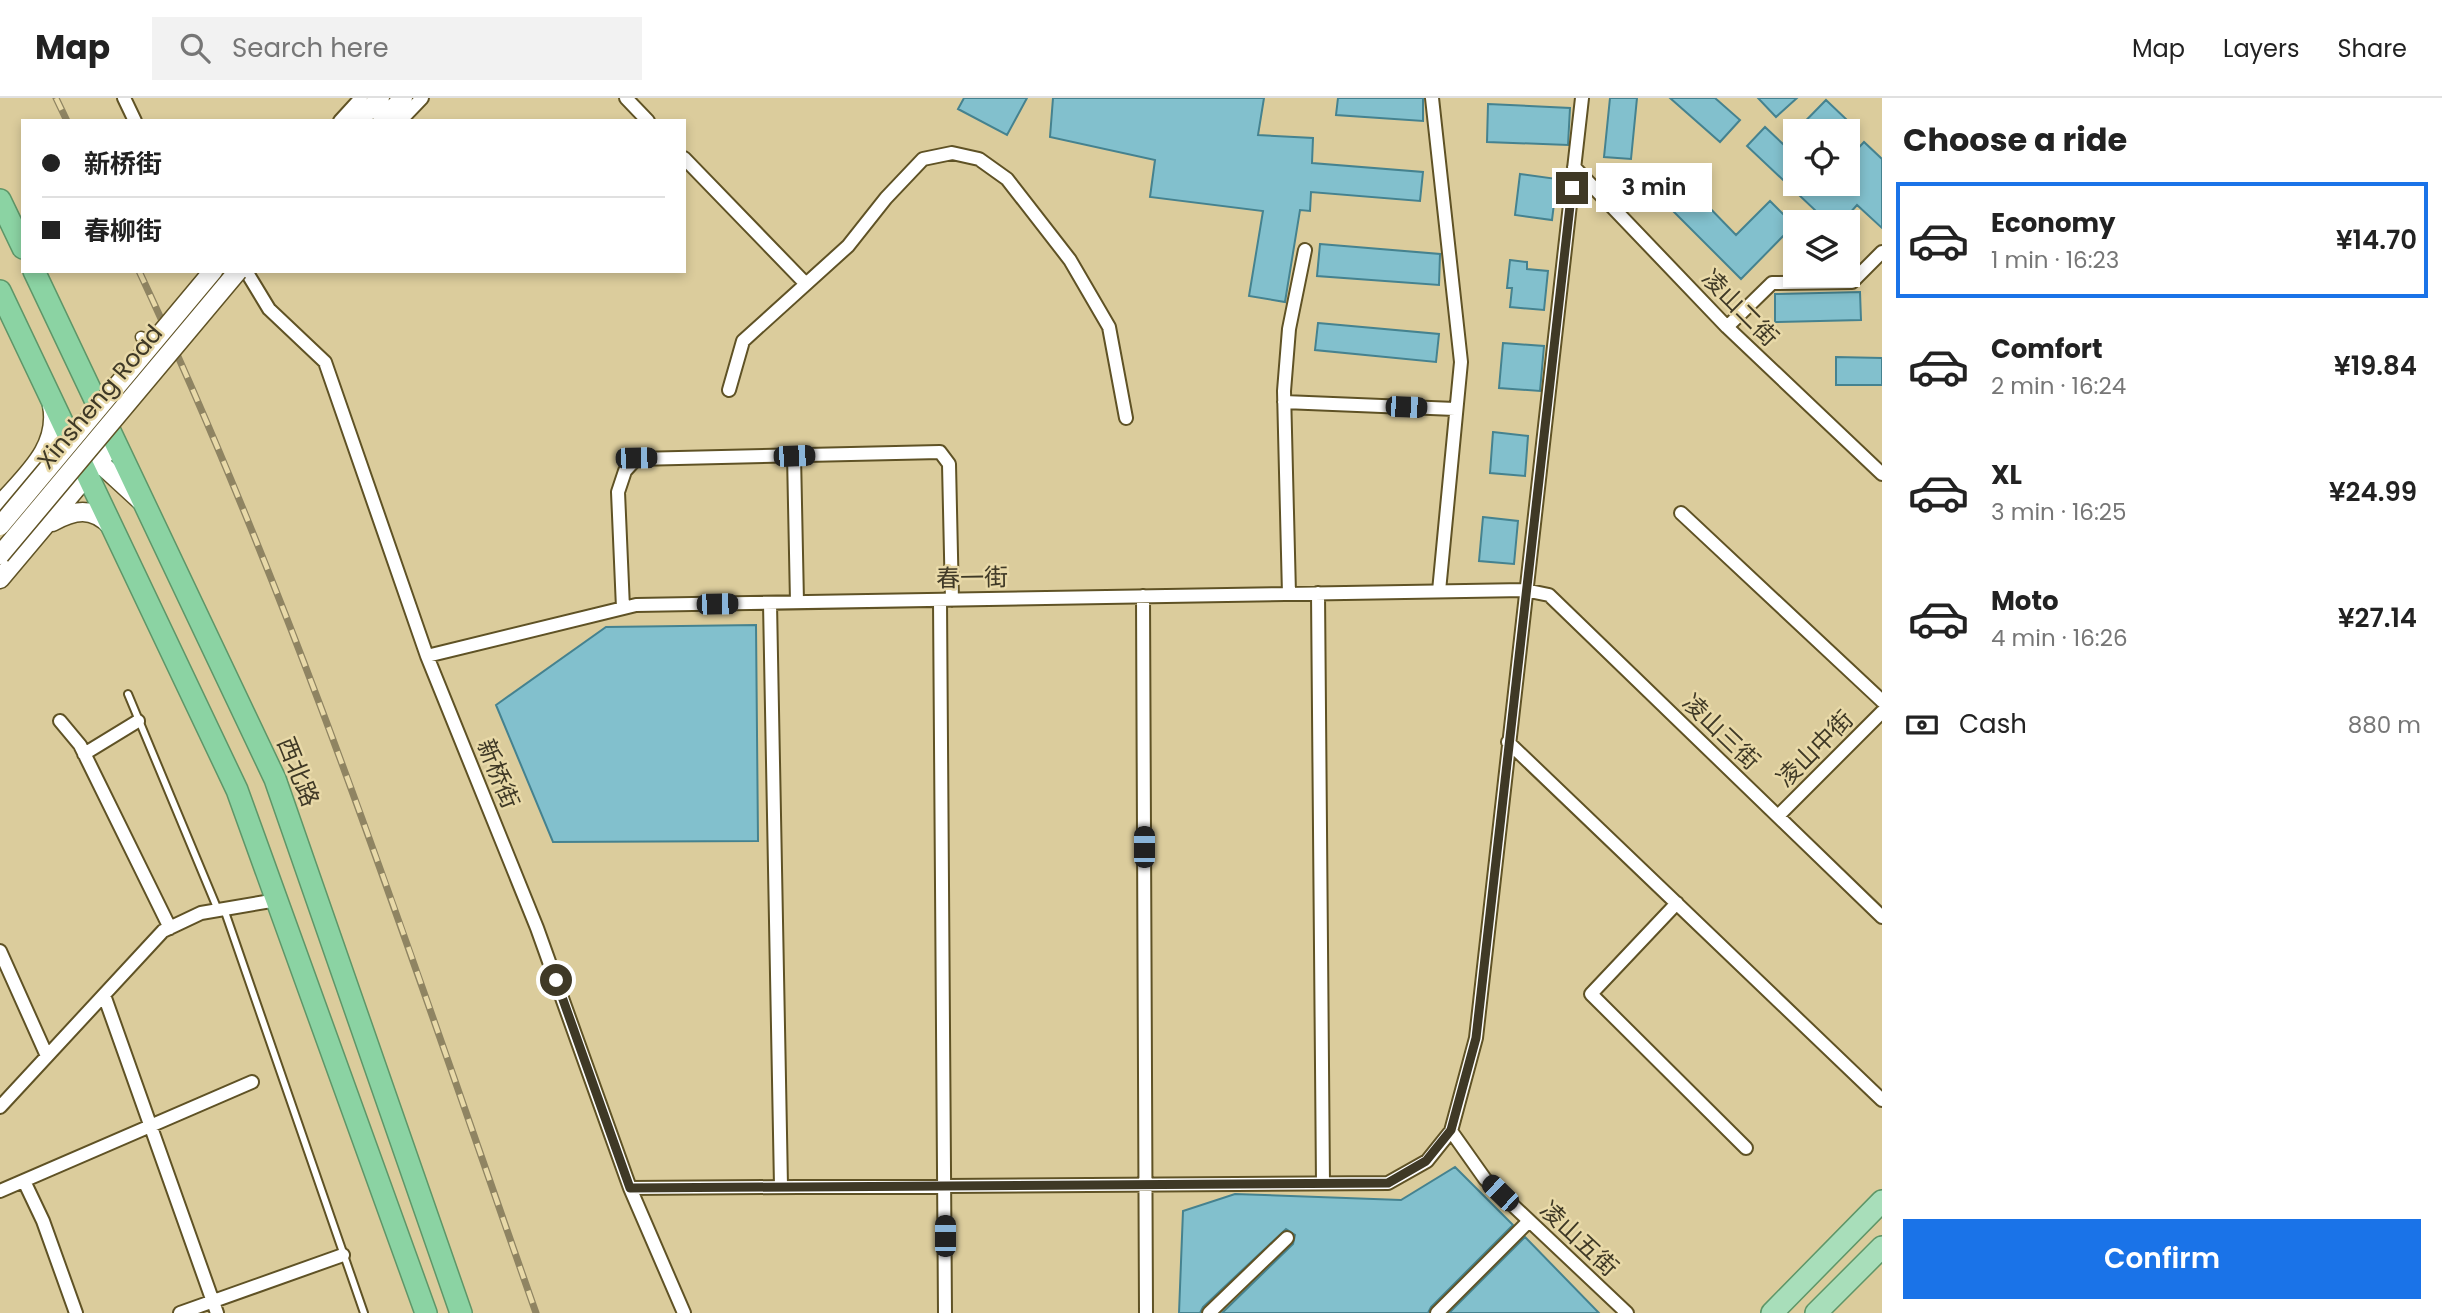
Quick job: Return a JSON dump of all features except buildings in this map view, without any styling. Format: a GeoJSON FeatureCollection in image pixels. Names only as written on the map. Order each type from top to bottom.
{"type":"FeatureCollection","features":[{"type":"Feature","properties":{"kind":"highway"},"geometry":{"type":"LineString","coordinates":[[0,200],[21,244]]}},
{"type":"Feature","properties":{"kind":"highway","name":"西北路"},"geometry":{"type":"LineString","coordinates":[[35,273],[275,779],[461,1313]]}},
{"type":"Feature","properties":{"kind":"highway"},"geometry":{"type":"LineString","coordinates":[[0,291],[73,445],[93,467],[113,528],[237,790],[426,1313]]}},
{"type":"Feature","properties":{"kind":"main road"},"geometry":{"type":"LineString","coordinates":[[362,119],[403,98]]}},
{"type":"Feature","properties":{"kind":"main road","name":"Xinsheng Road"},"geometry":{"type":"LineString","coordinates":[[0,526],[211,273]]}},
{"type":"Feature","properties":{"kind":"main road","name":"Xinsheng Road"},"geometry":{"type":"LineString","coordinates":[[0,555],[247,273]]}},
{"type":"Feature","properties":{"kind":"main road"},"geometry":{"type":"LineString","coordinates":[[0,505],[49,447],[54,430],[51,398]]}},
{"type":"Feature","properties":{"kind":"main road"},"geometry":{"type":"LineString","coordinates":[[0,579],[115,442]]}},
{"type":"Feature","properties":{"kind":"main road"},"geometry":{"type":"LineString","coordinates":[[49,447],[73,445]]}},
{"type":"Feature","properties":{"kind":"main road"},"geometry":{"type":"LineString","coordinates":[[93,467],[145,505]]}},
{"type":"Feature","properties":{"kind":"main road"},"geometry":{"type":"LineString","coordinates":[[42,526],[71,512],[86,511],[100,515],[113,528]]}},
{"type":"Feature","properties":{"kind":"main road"},"geometry":{"type":"LineString","coordinates":[[1772,1313],[1882,1201]]}},
{"type":"Feature","properties":{"kind":"main road"},"geometry":{"type":"LineString","coordinates":[[1816,1313],[1882,1247]]}},
{"type":"Feature","properties":{"kind":"street"},"geometry":{"type":"LineString","coordinates":[[124,98],[134,119]]}},
{"type":"Feature","properties":{"kind":"street"},"geometry":{"type":"LineString","coordinates":[[347,119],[422,98]]}},
{"type":"Feature","properties":{"kind":"street"},"geometry":{"type":"LineString","coordinates":[[626,98],[646,119]]}},
{"type":"Feature","properties":{"kind":"street"},"geometry":{"type":"LineString","coordinates":[[1432,98],[1461,362],[1439,591]]}},
{"type":"Feature","properties":{"kind":"street"},"geometry":{"type":"LineString","coordinates":[[630,1188],[1146,1182],[1388,1183],[1426,1161],[1451,1130],[1476,1038],[1582,98]]}},
{"type":"Feature","properties":{"kind":"street"},"geometry":{"type":"LineString","coordinates":[[729,390],[743,341],[848,246],[923,159],[952,153],[979,159],[1007,178],[1070,260],[1109,327],[1126,418]]}},
{"type":"Feature","properties":{"kind":"street"},"geometry":{"type":"LineString","coordinates":[[686,160],[806,284]]}},
{"type":"Feature","properties":{"kind":"street","name":"凌山二街"},"geometry":{"type":"LineString","coordinates":[[1574,167],[1727,327],[1882,474]]}},
{"type":"Feature","properties":{"kind":"street"},"geometry":{"type":"LineString","coordinates":[[1289,594],[1284,402],[1289,329],[1305,250]]}},
{"type":"Feature","properties":{"kind":"street"},"geometry":{"type":"LineString","coordinates":[[1727,327],[1772,283],[1852,282],[1882,252]]}},
{"type":"Feature","properties":{"kind":"street","name":"新桥街"},"geometry":{"type":"LineString","coordinates":[[247,273],[269,309],[325,362],[427,656],[537,928],[630,1188],[684,1313]]}},
{"type":"Feature","properties":{"kind":"street"},"geometry":{"type":"LineString","coordinates":[[1284,402],[1455,409]]}},
{"type":"Feature","properties":{"kind":"street"},"geometry":{"type":"LineString","coordinates":[[623,608],[618,492],[625,471],[636,458],[940,452],[949,464],[946,600],[945,1313]]}},
{"type":"Feature","properties":{"kind":"street"},"geometry":{"type":"LineString","coordinates":[[794,456],[797,603]]}},
{"type":"Feature","properties":{"kind":"street"},"geometry":{"type":"LineString","coordinates":[[1681,513],[1882,701]]}},
{"type":"Feature","properties":{"kind":"street","name":"春一街"},"geometry":{"type":"LineString","coordinates":[[427,656],[636,605],[1525,590]]}},
{"type":"Feature","properties":{"kind":"street","name":"凌山三街"},"geometry":{"type":"LineString","coordinates":[[1525,590],[1549,595],[1882,917]]}},
{"type":"Feature","properties":{"kind":"street"},"geometry":{"type":"LineString","coordinates":[[1318,593],[1323,1183]]}},
{"type":"Feature","properties":{"kind":"street"},"geometry":{"type":"LineString","coordinates":[[1143,596],[1146,1313]]}},
{"type":"Feature","properties":{"kind":"street"},"geometry":{"type":"LineString","coordinates":[[771,603],[781,1186]]}},
{"type":"Feature","properties":{"kind":"street","name":"凌山中街"},"geometry":{"type":"LineString","coordinates":[[1778,816],[1882,712]]}},
{"type":"Feature","properties":{"kind":"street"},"geometry":{"type":"LineString","coordinates":[[60,721],[85,754],[170,928]]}},
{"type":"Feature","properties":{"kind":"street"},"geometry":{"type":"LineString","coordinates":[[85,754],[138,721]]}},
{"type":"Feature","properties":{"kind":"street"},"geometry":{"type":"LineString","coordinates":[[1508,742],[1882,1100]]}},
{"type":"Feature","properties":{"kind":"street"},"geometry":{"type":"LineString","coordinates":[[0,1107],[170,928],[201,913],[277,900]]}},
{"type":"Feature","properties":{"kind":"street"},"geometry":{"type":"LineString","coordinates":[[1677,903],[1591,994],[1746,1148]]}},
{"type":"Feature","properties":{"kind":"street"},"geometry":{"type":"LineString","coordinates":[[0,951],[47,1056]]}},
{"type":"Feature","properties":{"kind":"street"},"geometry":{"type":"LineString","coordinates":[[104,995],[215,1307]]}},
{"type":"Feature","properties":{"kind":"street"},"geometry":{"type":"LineString","coordinates":[[0,1191],[251,1082]]}},
{"type":"Feature","properties":{"kind":"street","name":"凌山五街"},"geometry":{"type":"LineString","coordinates":[[1451,1130],[1485,1179],[1627,1313]]}},
{"type":"Feature","properties":{"kind":"street"},"geometry":{"type":"LineString","coordinates":[[24,1181],[43,1221],[76,1313]]}},
{"type":"Feature","properties":{"kind":"street"},"geometry":{"type":"LineString","coordinates":[[1437,1313],[1529,1221]]}},
{"type":"Feature","properties":{"kind":"street"},"geometry":{"type":"LineString","coordinates":[[1209,1313],[1287,1238]]}},
{"type":"Feature","properties":{"kind":"street"},"geometry":{"type":"LineString","coordinates":[[180,1313],[215,1307],[343,1255]]}},
{"type":"Feature","properties":{"kind":"lane"},"geometry":{"type":"LineString","coordinates":[[128,694],[221,909],[363,1313]]}},
{"type":"Feature","properties":{"kind":"railway"},"geometry":{"type":"LineString","coordinates":[[56,98],[66,119]]}},
{"type":"Feature","properties":{"kind":"railway"},"geometry":{"type":"LineString","coordinates":[[140,273],[196,398],[302,657],[398,918],[536,1313]]}},
{"type":"Feature","properties":{"kind":"route"},"geometry":{"type":"LineString","coordinates":[[556,980],[630,1188],[1146,1182],[1388,1183],[1426,1161],[1451,1130],[1476,1038],[1572,188]]}}]}
